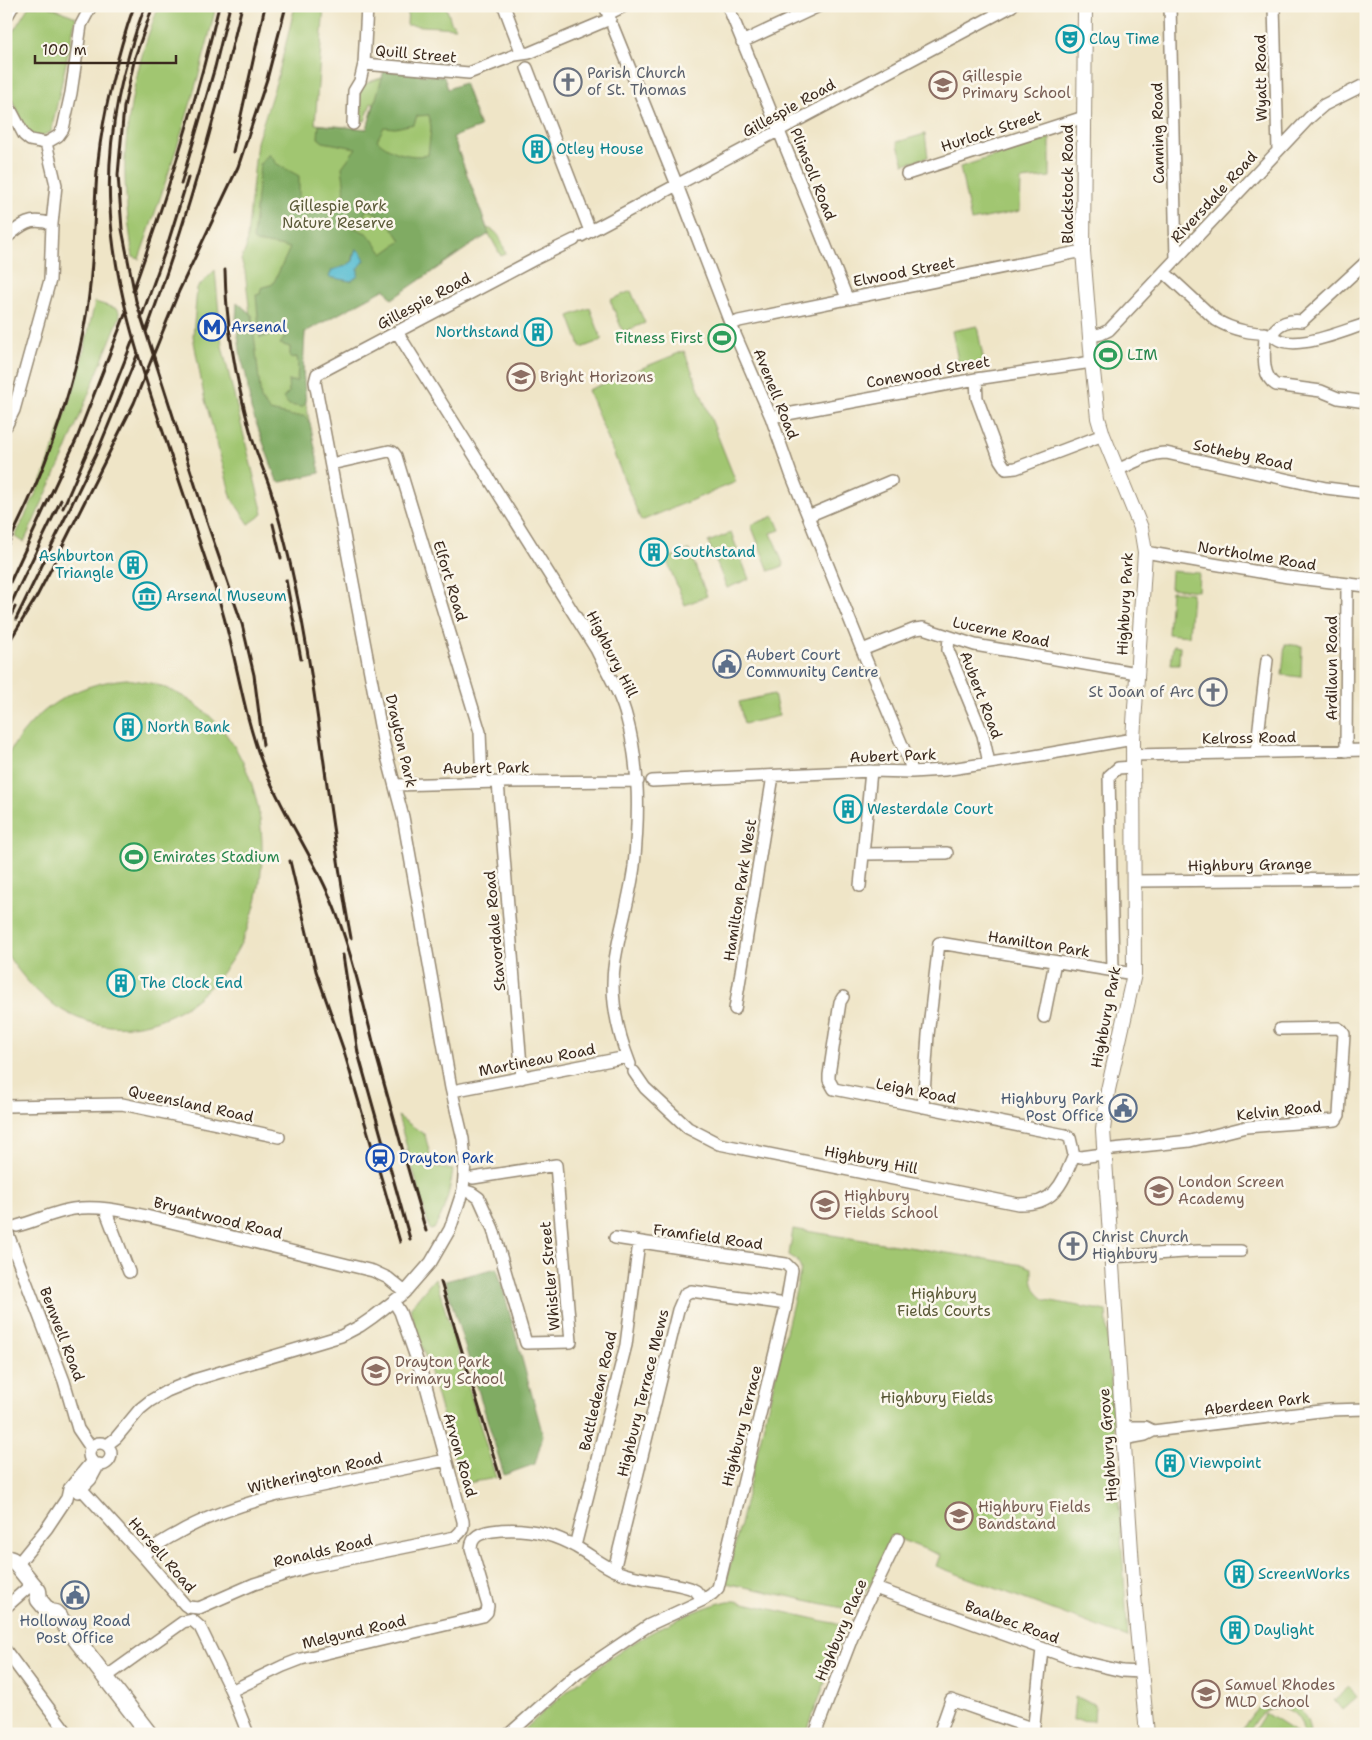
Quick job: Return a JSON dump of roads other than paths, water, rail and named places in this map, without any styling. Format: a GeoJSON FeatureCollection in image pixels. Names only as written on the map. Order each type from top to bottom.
{"type":"FeatureCollection","features":[{"type":"Feature","properties":{"kind":"highway"},"geometry":{"type":"LineString","coordinates":[[6,13],[10,6]]}},
{"type":"Feature","properties":{"kind":"highway"},"geometry":{"type":"LineString","coordinates":[[10,1557],[35,1588],[39,1600],[49,1612],[55,1613],[149,1734]]}},
{"type":"Feature","properties":{"kind":"main road","name":"Blackstock Road"},"geometry":{"type":"LineString","coordinates":[[1085,6],[1083,252],[1092,362]]}},
{"type":"Feature","properties":{"kind":"main road","name":"Highbury Park"},"geometry":{"type":"LineString","coordinates":[[1092,362],[1098,418],[1103,435],[1141,528],[1145,552],[1133,739],[1134,974],[1106,1102],[1103,1152]]}},
{"type":"Feature","properties":{"kind":"main road","name":"Highbury Grove"},"geometry":{"type":"LineString","coordinates":[[1103,1152],[1146,1734]]}},
{"type":"Feature","properties":{"kind":"street"},"geometry":{"type":"LineString","coordinates":[[6,101],[10,118],[30,140],[46,143],[58,136],[62,129],[71,93],[81,25],[91,6]]}},
{"type":"Feature","properties":{"kind":"street","name":"Quill Street"},"geometry":{"type":"LineString","coordinates":[[353,124],[354,91],[360,81],[364,64],[367,6]]}},
{"type":"Feature","properties":{"kind":"street"},"geometry":{"type":"LineString","coordinates":[[504,6],[522,54]]}},
{"type":"Feature","properties":{"kind":"street","name":"Quill Street"},"geometry":{"type":"LineString","coordinates":[[364,64],[469,74],[515,55],[529,53],[609,17],[624,6]]}},
{"type":"Feature","properties":{"kind":"street","name":"Plimsoll Road"},"geometry":{"type":"LineString","coordinates":[[728,6],[847,298]]}},
{"type":"Feature","properties":{"kind":"street"},"geometry":{"type":"LineString","coordinates":[[742,42],[819,6]]}},
{"type":"Feature","properties":{"kind":"street","name":"Gillespie Road"},"geometry":{"type":"LineString","coordinates":[[316,377],[320,372],[677,185],[1012,6]]}},
{"type":"Feature","properties":{"kind":"street","name":"Canning Road"},"geometry":{"type":"LineString","coordinates":[[1170,6],[1176,259]]}},
{"type":"Feature","properties":{"kind":"street","name":"Wyatt Road"},"geometry":{"type":"LineString","coordinates":[[1274,6],[1278,150]]}},
{"type":"Feature","properties":{"kind":"street","name":"Avenell Road"},"geometry":{"type":"LineString","coordinates":[[609,17],[912,772]]}},
{"type":"Feature","properties":{"kind":"street"},"geometry":{"type":"LineString","coordinates":[[527,68],[582,235]]}},
{"type":"Feature","properties":{"kind":"street","name":"Riversdale Road"},"geometry":{"type":"LineString","coordinates":[[1090,336],[1109,330],[1278,150],[1320,109],[1366,84]]}},
{"type":"Feature","properties":{"kind":"street","name":"Hurlock Street"},"geometry":{"type":"LineString","coordinates":[[907,174],[1084,117]]}},
{"type":"Feature","properties":{"kind":"street"},"geometry":{"type":"LineString","coordinates":[[6,426],[14,410],[50,280],[52,224],[56,185],[46,143]]}},
{"type":"Feature","properties":{"kind":"street"},"geometry":{"type":"LineString","coordinates":[[6,238],[22,224],[41,220],[52,224]]}},
{"type":"Feature","properties":{"kind":"street","name":"Elwood Street"},"geometry":{"type":"LineString","coordinates":[[731,325],[847,298],[1083,252]]}},
{"type":"Feature","properties":{"kind":"street"},"geometry":{"type":"LineString","coordinates":[[1366,262],[1302,321],[1292,321],[1279,326],[1269,334],[1266,375],[1276,385],[1321,391],[1338,398],[1366,402]]}},
{"type":"Feature","properties":{"kind":"street"},"geometry":{"type":"LineString","coordinates":[[1164,272],[1221,323],[1239,330],[1269,334],[1285,343],[1324,338],[1366,324]]}},
{"type":"Feature","properties":{"kind":"street"},"geometry":{"type":"LineString","coordinates":[[1302,321],[1306,328],[1305,337],[1302,341]]}},
{"type":"Feature","properties":{"kind":"street","name":"Highbury Hill"},"geometry":{"type":"LineString","coordinates":[[397,332],[596,649],[618,694],[627,718],[638,781],[638,817],[634,868],[615,960],[612,987],[617,1020],[630,1065],[645,1088],[688,1128],[719,1144],[1011,1203],[1028,1204],[1048,1198],[1061,1185],[1074,1155]]}},
{"type":"Feature","properties":{"kind":"street","name":"Conewood Street"},"geometry":{"type":"LineString","coordinates":[[771,417],[976,379],[1092,362]]}},
{"type":"Feature","properties":{"kind":"street","name":"Drayton Park"},"geometry":{"type":"LineString","coordinates":[[10,1557],[47,1528],[68,1498],[76,1494],[78,1485],[91,1479],[95,1462],[107,1462],[111,1456],[107,1445],[116,1438],[140,1408],[150,1401],[194,1380],[341,1336],[360,1326],[394,1302],[424,1272],[437,1253],[454,1220],[463,1190],[465,1150],[452,1091],[403,817],[383,741],[315,388],[316,377]]}},
{"type":"Feature","properties":{"kind":"street"},"geometry":{"type":"LineString","coordinates":[[976,379],[977,398],[1005,471],[1103,435]]}},
{"type":"Feature","properties":{"kind":"street","name":"Elfort Road"},"geometry":{"type":"LineString","coordinates":[[331,464],[388,451],[393,452],[396,456],[480,732],[482,782]]}},
{"type":"Feature","properties":{"kind":"street","name":"Sotheby Road"},"geometry":{"type":"LineString","coordinates":[[1117,470],[1151,455],[1166,453],[1306,484],[1366,493]]}},
{"type":"Feature","properties":{"kind":"street"},"geometry":{"type":"LineString","coordinates":[[808,516],[891,481]]}},
{"type":"Feature","properties":{"kind":"street","name":"Northolme Road"},"geometry":{"type":"LineString","coordinates":[[1145,552],[1288,577],[1366,586]]}},
{"type":"Feature","properties":{"kind":"street","name":"Ardilaun Road"},"geometry":{"type":"LineString","coordinates":[[1346,751],[1347,585]]}},
{"type":"Feature","properties":{"kind":"street","name":"Lucerne Road"},"geometry":{"type":"LineString","coordinates":[[862,650],[915,629],[923,628],[975,645],[1137,673]]}},
{"type":"Feature","properties":{"kind":"street","name":"Aubert Road"},"geometry":{"type":"LineString","coordinates":[[948,637],[948,650],[983,734],[989,763]]}},
{"type":"Feature","properties":{"kind":"street"},"geometry":{"type":"LineString","coordinates":[[1256,752],[1267,660]]}},
{"type":"Feature","properties":{"kind":"street","name":"Aubert Park"},"geometry":{"type":"LineString","coordinates":[[652,781],[871,771],[912,772],[944,770],[1133,739]]}},
{"type":"Feature","properties":{"kind":"street","name":"Kelross Road"},"geometry":{"type":"LineString","coordinates":[[1133,761],[1256,752],[1366,750]]}},
{"type":"Feature","properties":{"kind":"street","name":"Highbury Park"},"geometry":{"type":"LineString","coordinates":[[1113,971],[1109,776],[1118,768],[1133,761]]}},
{"type":"Feature","properties":{"kind":"street"},"geometry":{"type":"LineString","coordinates":[[860,886],[871,771]]}},
{"type":"Feature","properties":{"kind":"street","name":"Hamilton Park West"},"geometry":{"type":"LineString","coordinates":[[736,1009],[773,776]]}},
{"type":"Feature","properties":{"kind":"street","name":"Aubert Park"},"geometry":{"type":"LineString","coordinates":[[395,785],[482,782],[638,781]]}},
{"type":"Feature","properties":{"kind":"street","name":"Stavordale Road"},"geometry":{"type":"LineString","coordinates":[[498,782],[522,1078]]}},
{"type":"Feature","properties":{"kind":"street"},"geometry":{"type":"LineString","coordinates":[[864,854],[947,853]]}},
{"type":"Feature","properties":{"kind":"street","name":"Highbury Grange"},"geometry":{"type":"LineString","coordinates":[[1134,881],[1366,879]]}},
{"type":"Feature","properties":{"kind":"street","name":"Hamilton Park"},"geometry":{"type":"LineString","coordinates":[[923,1107],[928,1035],[939,943],[1134,974]]}},
{"type":"Feature","properties":{"kind":"street"},"geometry":{"type":"LineString","coordinates":[[1044,1017],[1055,962]]}},
{"type":"Feature","properties":{"kind":"street","name":"Leigh Road"},"geometry":{"type":"LineString","coordinates":[[843,996],[840,1002],[829,1074],[830,1086],[834,1090],[1068,1136],[1074,1155]]}},
{"type":"Feature","properties":{"kind":"street","name":"Kelvin Road"},"geometry":{"type":"LineString","coordinates":[[1103,1152],[1190,1141],[1246,1127],[1336,1120],[1339,1115],[1344,1034],[1338,1028],[1280,1030]]}},
{"type":"Feature","properties":{"kind":"street","name":"Martineau Road"},"geometry":{"type":"LineString","coordinates":[[452,1091],[522,1078],[630,1065]]}},
{"type":"Feature","properties":{"kind":"street","name":"Queensland Road"},"geometry":{"type":"LineString","coordinates":[[6,1106],[122,1104],[279,1137]]}},
{"type":"Feature","properties":{"kind":"street"},"geometry":{"type":"LineString","coordinates":[[1074,1155],[1081,1157],[1103,1152]]}},
{"type":"Feature","properties":{"kind":"street","name":"Whistler Street"},"geometry":{"type":"LineString","coordinates":[[463,1190],[480,1198],[492,1229],[526,1344],[571,1342],[556,1165],[473,1178]]}},
{"type":"Feature","properties":{"kind":"street","name":"Bryantwood Road"},"geometry":{"type":"LineString","coordinates":[[12,1227],[74,1209],[105,1209],[146,1216],[373,1272],[388,1278],[405,1292]]}},
{"type":"Feature","properties":{"kind":"street"},"geometry":{"type":"LineString","coordinates":[[105,1209],[129,1272]]}},
{"type":"Feature","properties":{"kind":"street","name":"Benwell Road"},"geometry":{"type":"LineString","coordinates":[[12,1227],[78,1428],[90,1448]]}},
{"type":"Feature","properties":{"kind":"street","name":"Framfield Road"},"geometry":{"type":"LineString","coordinates":[[615,1238],[783,1263],[789,1265],[792,1270]]}},
{"type":"Feature","properties":{"kind":"street","name":"Battledean Road"},"geometry":{"type":"LineString","coordinates":[[574,1546],[626,1345],[639,1242]]}},
{"type":"Feature","properties":{"kind":"street"},"geometry":{"type":"LineString","coordinates":[[1111,1257],[1242,1251]]}},
{"type":"Feature","properties":{"kind":"street","name":"Highbury Terrace"},"geometry":{"type":"LineString","coordinates":[[703,1600],[718,1588],[765,1398],[792,1270]]}},
{"type":"Feature","properties":{"kind":"street","name":"Highbury Terrace Mews"},"geometry":{"type":"LineString","coordinates":[[614,1570],[678,1310],[685,1294],[690,1290],[786,1304]]}},
{"type":"Feature","properties":{"kind":"street","name":"Arvon Road"},"geometry":{"type":"LineString","coordinates":[[394,1302],[404,1323],[426,1386],[463,1521],[462,1532]]}},
{"type":"Feature","properties":{"kind":"street","name":"Aberdeen Park"},"geometry":{"type":"LineString","coordinates":[[1123,1433],[1145,1427],[1153,1431],[1329,1410],[1366,1409]]}},
{"type":"Feature","properties":{"kind":"street"},"geometry":{"type":"LineString","coordinates":[[95,1462],[89,1455],[90,1448],[94,1444],[99,1443],[107,1445]]}},
{"type":"Feature","properties":{"kind":"street","name":"Witherington Road"},"geometry":{"type":"LineString","coordinates":[[142,1555],[184,1530],[214,1516],[258,1500],[278,1494],[446,1460]]}},
{"type":"Feature","properties":{"kind":"street","name":"Horsell Road"},"geometry":{"type":"LineString","coordinates":[[78,1485],[142,1555],[192,1614],[231,1691],[248,1734]]}},
{"type":"Feature","properties":{"kind":"street","name":"Melgund Road"},"geometry":{"type":"LineString","coordinates":[[231,1691],[301,1659],[483,1616],[487,1612],[488,1606],[471,1548],[473,1540],[480,1534],[514,1529],[536,1531],[574,1546]]}},
{"type":"Feature","properties":{"kind":"street","name":"Ronalds Road"},"geometry":{"type":"LineString","coordinates":[[106,1677],[183,1622],[199,1608],[254,1584],[309,1567],[455,1537],[462,1532]]}},
{"type":"Feature","properties":{"kind":"street","name":"Highbury Place"},"geometry":{"type":"LineString","coordinates":[[815,1734],[858,1622],[898,1539]]}},
{"type":"Feature","properties":{"kind":"street"},"geometry":{"type":"LineString","coordinates":[[509,1734],[578,1673],[650,1625],[703,1600],[696,1591],[679,1585],[674,1586],[614,1570],[574,1546]]}},
{"type":"Feature","properties":{"kind":"street"},"geometry":{"type":"LineString","coordinates":[[6,1607],[35,1588]]}},
{"type":"Feature","properties":{"kind":"street","name":"Baalbec Road"},"geometry":{"type":"LineString","coordinates":[[875,1588],[1074,1660],[1107,1668],[1141,1672]]}},
{"type":"Feature","properties":{"kind":"street"},"geometry":{"type":"LineString","coordinates":[[939,1734],[951,1700],[1033,1731],[1042,1649]]}},
{"type":"Feature","properties":{"kind":"street"},"geometry":{"type":"LineString","coordinates":[[6,1651],[68,1734]]}},
{"type":"Feature","properties":{"kind":"water"},"geometry":{"type":"Polygon","coordinates":[[[356,248],[365,260],[358,269],[358,276],[351,281],[329,277],[332,270],[346,266],[353,261],[356,248]]]}},
{"type":"Feature","properties":{"kind":"railway"},"geometry":{"type":"LineString","coordinates":[[6,548],[45,462],[64,408],[79,353],[89,297],[96,180],[103,123],[122,43],[134,6]]}},
{"type":"Feature","properties":{"kind":"railway"},"geometry":{"type":"LineString","coordinates":[[145,6],[122,80],[110,156],[109,182],[112,236],[128,318],[143,373],[218,597],[230,639],[244,703],[263,765],[271,784],[311,858],[343,932],[426,1231]]}},
{"type":"Feature","properties":{"kind":"railway"},"geometry":{"type":"LineString","coordinates":[[153,6],[135,57],[124,107],[118,175],[122,229],[136,301],[242,624],[254,675],[263,745]]}},
{"type":"Feature","properties":{"kind":"railway"},"geometry":{"type":"LineString","coordinates":[[133,291],[180,150],[219,6]]}},
{"type":"Feature","properties":{"kind":"railway"},"geometry":{"type":"LineString","coordinates":[[181,184],[215,67],[230,6]]}},
{"type":"Feature","properties":{"kind":"railway"},"geometry":{"type":"LineString","coordinates":[[146,332],[174,252],[199,170],[242,6]]}},
{"type":"Feature","properties":{"kind":"railway"},"geometry":{"type":"LineString","coordinates":[[233,152],[265,6]]}},
{"type":"Feature","properties":{"kind":"railway"},"geometry":{"type":"LineString","coordinates":[[6,647],[37,596],[134,403],[179,291],[238,167],[267,79],[286,6]]}},
{"type":"Feature","properties":{"kind":"railway"},"geometry":{"type":"LineString","coordinates":[[141,318],[167,246],[188,178]]}},
{"type":"Feature","properties":{"kind":"railway"},"geometry":{"type":"LineString","coordinates":[[225,270],[230,332],[241,394],[253,441],[271,491],[283,533],[302,621],[351,938]]}},
{"type":"Feature","properties":{"kind":"railway"},"geometry":{"type":"LineString","coordinates":[[6,591],[77,438],[126,312]]}},
{"type":"Feature","properties":{"kind":"railway"},"geometry":{"type":"LineString","coordinates":[[63,508],[134,337]]}},
{"type":"Feature","properties":{"kind":"railway"},"geometry":{"type":"LineString","coordinates":[[16,619],[99,448],[138,353]]}},
{"type":"Feature","properties":{"kind":"railway"},"geometry":{"type":"LineString","coordinates":[[7,612],[61,500]]}},
{"type":"Feature","properties":{"kind":"railway"},"geometry":{"type":"LineString","coordinates":[[273,524],[281,558]]}},
{"type":"Feature","properties":{"kind":"railway"},"geometry":{"type":"LineString","coordinates":[[286,580],[301,659]]}},
{"type":"Feature","properties":{"kind":"railway"},"geometry":{"type":"LineString","coordinates":[[6,625],[15,607]]}},
{"type":"Feature","properties":{"kind":"railway"},"geometry":{"type":"LineString","coordinates":[[290,861],[316,971],[343,1048],[400,1242]]}},
{"type":"Feature","properties":{"kind":"railway"},"geometry":{"type":"LineString","coordinates":[[343,955],[358,1053],[410,1239]]}},
{"type":"Feature","properties":{"kind":"railway"},"geometry":{"type":"LineString","coordinates":[[441,1282],[500,1477]]}},
{"type":"Feature","properties":{"kind":"place","name":"Clay Time"},"geometry":{"type":"Point","coordinates":[1070,39]}},
{"type":"Feature","properties":{"kind":"place","name":"Parish Church of St. Thomas"},"geometry":{"type":"Point","coordinates":[568,82]}},
{"type":"Feature","properties":{"kind":"place","name":"Gillespie Primary School"},"geometry":{"type":"Point","coordinates":[943,85]}},
{"type":"Feature","properties":{"kind":"place","name":"Otley House"},"geometry":{"type":"Point","coordinates":[537,149]}},
{"type":"Feature","properties":{"kind":"place","name":"Arsenal"},"geometry":{"type":"Point","coordinates":[212,327]}},
{"type":"Feature","properties":{"kind":"place","name":"Northstand"},"geometry":{"type":"Point","coordinates":[538,332]}},
{"type":"Feature","properties":{"kind":"place","name":"Fitness First"},"geometry":{"type":"Point","coordinates":[722,338]}},
{"type":"Feature","properties":{"kind":"place","name":"LIM"},"geometry":{"type":"Point","coordinates":[1108,355]}},
{"type":"Feature","properties":{"kind":"place","name":"Bright Horizons"},"geometry":{"type":"Point","coordinates":[521,377]}},
{"type":"Feature","properties":{"kind":"place","name":"Southstand"},"geometry":{"type":"Point","coordinates":[654,552]}},
{"type":"Feature","properties":{"kind":"place","name":"Ashburton Triangle"},"geometry":{"type":"Point","coordinates":[133,565]}},
{"type":"Feature","properties":{"kind":"place","name":"Arsenal Museum"},"geometry":{"type":"Point","coordinates":[147,596]}},
{"type":"Feature","properties":{"kind":"place","name":"Aubert Court Community Centre"},"geometry":{"type":"Point","coordinates":[727,664]}},
{"type":"Feature","properties":{"kind":"place","name":"St Joan of Arc"},"geometry":{"type":"Point","coordinates":[1213,692]}},
{"type":"Feature","properties":{"kind":"place","name":"North Bank"},"geometry":{"type":"Point","coordinates":[128,727]}},
{"type":"Feature","properties":{"kind":"place","name":"Westerdale Court"},"geometry":{"type":"Point","coordinates":[848,809]}},
{"type":"Feature","properties":{"kind":"place","name":"Emirates Stadium"},"geometry":{"type":"Point","coordinates":[134,857]}},
{"type":"Feature","properties":{"kind":"place","name":"The Clock End"},"geometry":{"type":"Point","coordinates":[121,983]}},
{"type":"Feature","properties":{"kind":"place","name":"Highbury Park Post Office"},"geometry":{"type":"Point","coordinates":[1123,1108]}},
{"type":"Feature","properties":{"kind":"place","name":"Drayton Park"},"geometry":{"type":"Point","coordinates":[380,1158]}},
{"type":"Feature","properties":{"kind":"place","name":"London Screen Academy"},"geometry":{"type":"Point","coordinates":[1159,1191]}},
{"type":"Feature","properties":{"kind":"place","name":"Highbury Fields School"},"geometry":{"type":"Point","coordinates":[825,1205]}},
{"type":"Feature","properties":{"kind":"place","name":"Christ Church Highbury"},"geometry":{"type":"Point","coordinates":[1073,1246]}},
{"type":"Feature","properties":{"kind":"place","name":"Drayton Park Primary School"},"geometry":{"type":"Point","coordinates":[376,1371]}},
{"type":"Feature","properties":{"kind":"place","name":"Viewpoint"},"geometry":{"type":"Point","coordinates":[1170,1463]}},
{"type":"Feature","properties":{"kind":"place","name":"Highbury Fields Bandstand"},"geometry":{"type":"Point","coordinates":[959,1516]}},
{"type":"Feature","properties":{"kind":"place","name":"ScreenWorks"},"geometry":{"type":"Point","coordinates":[1239,1574]}},
{"type":"Feature","properties":{"kind":"place","name":"Holloway Road Post Office"},"geometry":{"type":"Point","coordinates":[75,1595]}},
{"type":"Feature","properties":{"kind":"place","name":"Daylight"},"geometry":{"type":"Point","coordinates":[1235,1630]}},
{"type":"Feature","properties":{"kind":"place","name":"Samuel Rhodes MLD School"},"geometry":{"type":"Point","coordinates":[1206,1694]}},
{"type":"Feature","properties":{"kind":"park label","name":"Gillespie Park Nature Reserve"},"geometry":{"type":"Point","coordinates":[338,214]}},
{"type":"Feature","properties":{"kind":"park label","name":"Highbury Fields Courts"},"geometry":{"type":"Point","coordinates":[944,1302]}},
{"type":"Feature","properties":{"kind":"park label","name":"Highbury Fields"},"geometry":{"type":"Point","coordinates":[937,1398]}}]}
